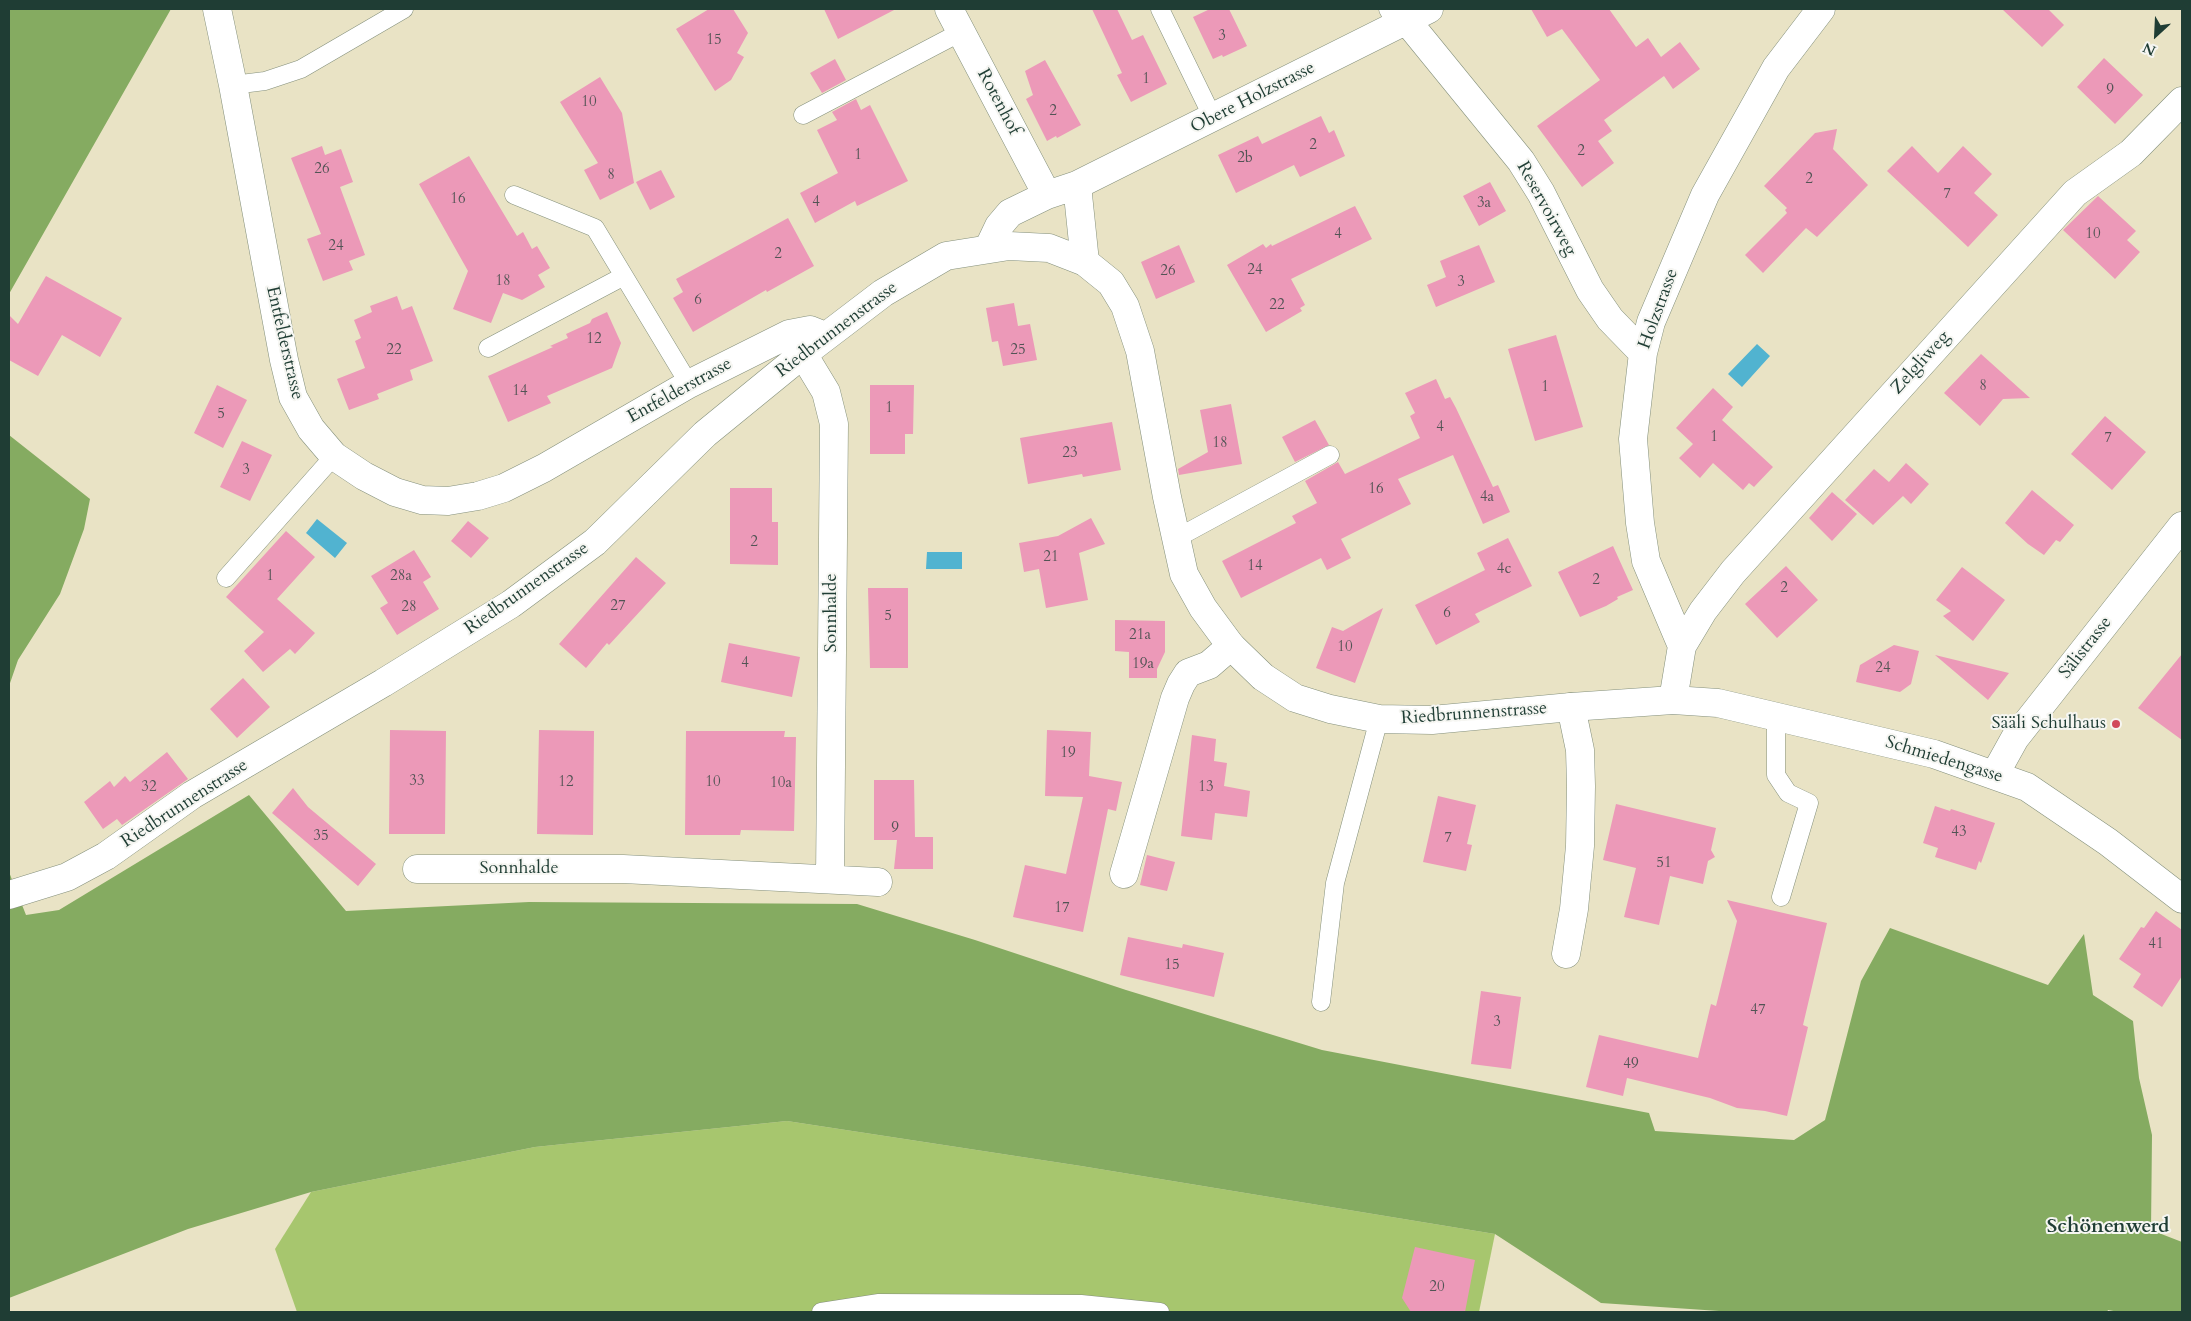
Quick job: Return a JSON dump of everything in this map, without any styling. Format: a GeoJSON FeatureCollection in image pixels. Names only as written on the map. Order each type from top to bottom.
{"type":"FeatureCollection","features":[{"type":"Feature","properties":{"kind":"street","name":"Entfelderstrasse"},"geometry":{"type":"LineString","coordinates":[[217,9],[284,360],[293,396],[311,429],[334,456],[372,480],[395,492],[422,500],[448,501],[478,496],[504,488],[544,468],[689,384],[789,334],[810,330],[825,336]]}},
{"type":"Feature","properties":{"kind":"street","name":"Holzstrasse"},"geometry":{"type":"LineString","coordinates":[[1682,646],[1646,561],[1640,523],[1633,439],[1643,352],[1651,322],[1705,195],[1776,68],[1821,9]]}},
{"type":"Feature","properties":{"kind":"street","name":"Obere Holzstrasse"},"geometry":{"type":"LineString","coordinates":[[989,248],[999,226],[1010,213],[1046,195],[1077,185],[1212,118],[1405,16]]}},
{"type":"Feature","properties":{"kind":"street","name":"Reservoirweg"},"geometry":{"type":"LineString","coordinates":[[1405,16],[1521,161],[1541,193],[1590,290],[1610,320],[1643,352]]}},
{"type":"Feature","properties":{"kind":"street","name":"Rotenhof"},"geometry":{"type":"LineString","coordinates":[[955,20],[1046,195]]}},
{"type":"Feature","properties":{"kind":"street","name":"Zelgliweg"},"geometry":{"type":"LineString","coordinates":[[1682,646],[1703,611],[1734,572],[2075,193],[2131,153],[2182,102]]}},
{"type":"Feature","properties":{"kind":"street"},"geometry":{"type":"LineString","coordinates":[[1077,185],[1085,262]]}},
{"type":"Feature","properties":{"kind":"street","name":"Riedbrunnenstrasse"},"geometry":{"type":"LineString","coordinates":[[9,895],[67,877],[106,856],[192,795],[383,683],[511,604],[595,542],[705,434],[825,336],[882,293],[946,256],[989,248],[1009,246],[1049,248],[1085,262],[1111,283],[1125,306],[1140,352],[1175,539],[1184,574],[1203,608],[1231,646],[1263,677],[1295,698],[1330,709],[1379,719],[1432,720],[1673,700]]}},
{"type":"Feature","properties":{"kind":"street","name":"Sonnhalde"},"geometry":{"type":"LineString","coordinates":[[803,354],[826,392],[834,424],[830,879]]}},
{"type":"Feature","properties":{"kind":"street","name":"Sälistrasse"},"geometry":{"type":"LineString","coordinates":[[1995,774],[2015,738],[2182,526]]}},
{"type":"Feature","properties":{"kind":"street"},"geometry":{"type":"LineString","coordinates":[[1124,874],[1174,698],[1188,673],[1209,665],[1231,646]]}},
{"type":"Feature","properties":{"kind":"street"},"geometry":{"type":"LineString","coordinates":[[1673,700],[1682,646]]}},
{"type":"Feature","properties":{"kind":"street","name":"Schmiedengasse"},"geometry":{"type":"LineString","coordinates":[[1673,700],[1718,703],[1934,754],[1995,774],[2027,787],[2108,842],[2182,899]]}},
{"type":"Feature","properties":{"kind":"street"},"geometry":{"type":"LineString","coordinates":[[1566,954],[1574,910],[1580,846],[1581,803],[1580,750],[1571,707]]}},
{"type":"Feature","properties":{"kind":"street","name":"Sonnhalde"},"geometry":{"type":"LineString","coordinates":[[418,869],[623,869],[878,882]]}},
{"type":"Feature","properties":{"kind":"lane"},"geometry":{"type":"LineString","coordinates":[[233,85],[271,80],[301,69],[404,9]]}},
{"type":"Feature","properties":{"kind":"lane"},"geometry":{"type":"LineString","coordinates":[[1160,9],[1212,118]]}},
{"type":"Feature","properties":{"kind":"lane"},"geometry":{"type":"LineString","coordinates":[[803,115],[955,20]]}},
{"type":"Feature","properties":{"kind":"lane"},"geometry":{"type":"LineString","coordinates":[[514,195],[595,228],[689,384]]}},
{"type":"Feature","properties":{"kind":"lane"},"geometry":{"type":"LineString","coordinates":[[488,348],[624,276]]}},
{"type":"Feature","properties":{"kind":"lane"},"geometry":{"type":"LineString","coordinates":[[1175,539],[1330,455]]}},
{"type":"Feature","properties":{"kind":"lane"},"geometry":{"type":"LineString","coordinates":[[226,578],[334,456]]}},
{"type":"Feature","properties":{"kind":"lane"},"geometry":{"type":"LineString","coordinates":[[1776,717],[1776,775],[1788,793],[1809,803],[1781,897]]}},
{"type":"Feature","properties":{"kind":"lane"},"geometry":{"type":"LineString","coordinates":[[1321,1002],[1335,882],[1379,719]]}},
{"type":"Feature","properties":{"kind":"lane"},"geometry":{"type":"LineString","coordinates":[[821,1312],[879,1303],[1081,1304],[1160,1312]]}},
{"type":"Feature","properties":{"kind":"green space"},"geometry":{"type":"Polygon","coordinates":[[[9,9],[171,9],[9,294],[9,9]]]}},
{"type":"Feature","properties":{"kind":"green space"},"geometry":{"type":"Polygon","coordinates":[[[9,435],[90,499],[84,529],[60,594],[18,660],[9,686],[9,435]]]}},
{"type":"Feature","properties":{"kind":"green space"},"geometry":{"type":"Polygon","coordinates":[[[249,795],[346,911],[529,902],[857,904],[1322,1050],[1649,1113],[1655,1131],[1794,1140],[1825,1120],[1861,981],[1890,928],[2048,985],[2084,934],[2093,995],[2133,1021],[2139,1078],[2152,1135],[2151,1230],[2182,1242],[2182,1312],[2119,1312],[2108,1310],[2107,1312],[1734,1312],[1601,1303],[1495,1234],[1081,1166],[787,1121],[535,1147],[311,1192],[188,1229],[9,1298],[9,872],[26,915],[59,910],[249,795]]]}},
{"type":"Feature","properties":{"kind":"green space"},"geometry":{"type":"Polygon","coordinates":[[[787,1121],[1081,1166],[1495,1234],[1479,1312],[297,1312],[275,1249],[311,1192],[535,1147],[787,1121]]]}},
{"type":"Feature","properties":{"kind":"water"},"geometry":{"type":"Polygon","coordinates":[[[1757,344],[1770,356],[1742,387],[1728,374],[1757,344]]]}},
{"type":"Feature","properties":{"kind":"water"},"geometry":{"type":"Polygon","coordinates":[[[317,519],[347,543],[335,558],[306,533],[317,519]]]}},
{"type":"Feature","properties":{"kind":"water"},"geometry":{"type":"Polygon","coordinates":[[[927,552],[962,552],[962,569],[926,569],[927,552]]]}},
{"type":"Feature","properties":{"kind":"building"},"geometry":{"type":"Polygon","coordinates":[[[709,9],[733,9],[748,33],[737,53],[744,57],[731,80],[715,91],[676,29],[709,9]]]}},
{"type":"Feature","properties":{"kind":"building"},"geometry":{"type":"Polygon","coordinates":[[[824,9],[896,9],[838,39],[824,9]]]}},
{"type":"Feature","properties":{"kind":"building"},"geometry":{"type":"Polygon","coordinates":[[[1092,9],[1117,9],[1132,40],[1143,35],[1167,84],[1131,102],[1117,75],[1122,73],[1092,9]]]}},
{"type":"Feature","properties":{"kind":"building"},"geometry":{"type":"Polygon","coordinates":[[[1210,9],[1229,9],[1247,46],[1223,57],[1222,55],[1213,59],[1193,17],[1210,9]]]}},
{"type":"Feature","properties":{"kind":"building"},"geometry":{"type":"Polygon","coordinates":[[[1531,9],[1609,9],[1636,47],[1648,38],[1661,57],[1680,42],[1700,69],[1673,89],[1664,76],[1604,120],[1612,131],[1598,141],[1614,163],[1582,187],[1537,126],[1600,80],[1562,29],[1547,37],[1531,9]]]}},
{"type":"Feature","properties":{"kind":"building"},"geometry":{"type":"Polygon","coordinates":[[[2002,9],[2048,9],[2064,25],[2042,47],[2002,9]]]}},
{"type":"Feature","properties":{"kind":"building"},"geometry":{"type":"Polygon","coordinates":[[[2104,58],[2143,95],[2115,124],[2077,87],[2104,58]]]}},
{"type":"Feature","properties":{"kind":"building"},"geometry":{"type":"Polygon","coordinates":[[[835,59],[846,80],[822,93],[810,73],[835,59]]]}},
{"type":"Feature","properties":{"kind":"building"},"geometry":{"type":"Polygon","coordinates":[[[1045,60],[1081,125],[1057,138],[1056,136],[1047,141],[1026,99],[1033,95],[1025,71],[1045,60]]]}},
{"type":"Feature","properties":{"kind":"building"},"geometry":{"type":"Polygon","coordinates":[[[600,77],[622,113],[634,183],[600,200],[584,170],[598,163],[560,102],[600,77]]]}},
{"type":"Feature","properties":{"kind":"building"},"geometry":{"type":"Polygon","coordinates":[[[856,99],[861,110],[870,105],[908,181],[857,206],[855,201],[815,223],[800,193],[838,173],[817,130],[837,120],[832,112],[856,99]]]}},
{"type":"Feature","properties":{"kind":"building"},"geometry":{"type":"Polygon","coordinates":[[[1321,116],[1329,133],[1334,130],[1345,156],[1300,177],[1294,165],[1236,193],[1218,155],[1258,136],[1262,144],[1321,116]]]}},
{"type":"Feature","properties":{"kind":"building"},"geometry":{"type":"Polygon","coordinates":[[[1837,129],[1833,149],[1868,185],[1817,237],[1806,228],[1763,273],[1745,255],[1787,213],[1785,210],[1787,208],[1764,186],[1815,133],[1837,129]]]}},
{"type":"Feature","properties":{"kind":"building"},"geometry":{"type":"Polygon","coordinates":[[[322,146],[325,155],[341,149],[353,182],[340,187],[365,255],[349,261],[353,270],[323,281],[307,239],[321,234],[291,158],[322,146]]]}},
{"type":"Feature","properties":{"kind":"building"},"geometry":{"type":"Polygon","coordinates":[[[1912,146],[1938,173],[1963,146],[1992,174],[1974,193],[1998,215],[1968,247],[1887,171],[1912,146]]]}},
{"type":"Feature","properties":{"kind":"building"},"geometry":{"type":"Polygon","coordinates":[[[469,156],[517,236],[523,232],[532,249],[537,246],[550,268],[538,275],[545,287],[522,300],[503,293],[491,323],[453,309],[468,271],[419,184],[469,156]]]}},
{"type":"Feature","properties":{"kind":"building"},"geometry":{"type":"Polygon","coordinates":[[[661,170],[675,197],[650,210],[636,182],[661,170]]]}},
{"type":"Feature","properties":{"kind":"building"},"geometry":{"type":"Polygon","coordinates":[[[1490,182],[1506,211],[1479,226],[1463,196],[1490,182]]]}},
{"type":"Feature","properties":{"kind":"building"},"geometry":{"type":"Polygon","coordinates":[[[2098,196],[2136,231],[2127,240],[2140,252],[2115,279],[2063,230],[2098,196]]]}},
{"type":"Feature","properties":{"kind":"building"},"geometry":{"type":"Polygon","coordinates":[[[1355,206],[1372,239],[1291,279],[1305,305],[1300,308],[1302,311],[1266,332],[1227,265],[1263,244],[1266,248],[1271,244],[1272,246],[1355,206]]]}},
{"type":"Feature","properties":{"kind":"building"},"geometry":{"type":"Polygon","coordinates":[[[788,218],[814,266],[767,292],[766,290],[693,332],[673,298],[683,292],[676,279],[788,218]]]}},
{"type":"Feature","properties":{"kind":"building"},"geometry":{"type":"Polygon","coordinates":[[[1179,245],[1195,282],[1156,299],[1141,262],[1179,245]]]}},
{"type":"Feature","properties":{"kind":"building"},"geometry":{"type":"Polygon","coordinates":[[[1479,245],[1495,282],[1436,307],[1427,285],[1446,277],[1440,261],[1479,245]]]}},
{"type":"Feature","properties":{"kind":"building"},"geometry":{"type":"Polygon","coordinates":[[[46,276],[122,318],[100,357],[62,335],[38,376],[9,360],[9,315],[18,324],[46,276]]]}},
{"type":"Feature","properties":{"kind":"building"},"geometry":{"type":"Polygon","coordinates":[[[397,296],[402,310],[412,306],[433,361],[410,370],[413,380],[377,394],[379,399],[349,410],[337,379],[365,368],[355,341],[361,338],[354,320],[372,312],[370,306],[397,296]]]}},
{"type":"Feature","properties":{"kind":"building"},"geometry":{"type":"Polygon","coordinates":[[[1014,303],[1018,326],[1030,324],[1037,360],[1003,366],[998,341],[992,342],[986,308],[1014,303]]]}},
{"type":"Feature","properties":{"kind":"building"},"geometry":{"type":"Polygon","coordinates":[[[607,312],[621,343],[612,368],[547,396],[551,403],[508,422],[488,376],[553,347],[550,346],[568,338],[566,334],[590,323],[592,319],[607,312]]]}},
{"type":"Feature","properties":{"kind":"building"},"geometry":{"type":"Polygon","coordinates":[[[1556,335],[1583,427],[1535,441],[1508,349],[1556,335]]]}},
{"type":"Feature","properties":{"kind":"building"},"geometry":{"type":"Polygon","coordinates":[[[1981,354],[2030,398],[2003,399],[1980,426],[1944,393],[1981,354]]]}},
{"type":"Feature","properties":{"kind":"building"},"geometry":{"type":"Polygon","coordinates":[[[1436,379],[1445,399],[1450,397],[1493,487],[1498,485],[1510,512],[1483,524],[1453,455],[1398,479],[1411,504],[1341,539],[1351,558],[1327,570],[1321,558],[1241,598],[1222,561],[1296,523],[1292,516],[1317,503],[1305,481],[1338,462],[1345,474],[1420,438],[1410,416],[1415,413],[1405,393],[1436,379]]]}},
{"type":"Feature","properties":{"kind":"building"},"geometry":{"type":"Polygon","coordinates":[[[217,385],[247,400],[223,448],[194,433],[217,385]]]}},
{"type":"Feature","properties":{"kind":"building"},"geometry":{"type":"Polygon","coordinates":[[[870,385],[914,385],[913,434],[905,434],[905,454],[870,454],[870,385]]]}},
{"type":"Feature","properties":{"kind":"building"},"geometry":{"type":"Polygon","coordinates":[[[1713,388],[1733,407],[1722,420],[1773,467],[1754,487],[1749,483],[1743,490],[1713,463],[1700,478],[1679,458],[1693,444],[1676,428],[1713,388]]]}},
{"type":"Feature","properties":{"kind":"building"},"geometry":{"type":"Polygon","coordinates":[[[1231,404],[1242,464],[1179,475],[1178,469],[1208,452],[1200,410],[1231,404]]]}},
{"type":"Feature","properties":{"kind":"building"},"geometry":{"type":"Polygon","coordinates":[[[2105,416],[2146,452],[2112,490],[2071,454],[2105,416]]]}},
{"type":"Feature","properties":{"kind":"building"},"geometry":{"type":"Polygon","coordinates":[[[1315,420],[1329,445],[1295,462],[1282,437],[1315,420]]]}},
{"type":"Feature","properties":{"kind":"building"},"geometry":{"type":"Polygon","coordinates":[[[1112,422],[1121,470],[1083,477],[1082,474],[1028,484],[1020,438],[1112,422]]]}},
{"type":"Feature","properties":{"kind":"building"},"geometry":{"type":"Polygon","coordinates":[[[242,441],[272,455],[250,501],[220,487],[242,441]]]}},
{"type":"Feature","properties":{"kind":"building"},"geometry":{"type":"Polygon","coordinates":[[[1906,463],[1929,484],[1911,504],[1903,496],[1873,525],[1845,500],[1874,469],[1889,482],[1906,463]]]}},
{"type":"Feature","properties":{"kind":"building"},"geometry":{"type":"Polygon","coordinates":[[[730,488],[772,488],[772,522],[778,522],[778,565],[730,564],[730,488]]]}},
{"type":"Feature","properties":{"kind":"building"},"geometry":{"type":"Polygon","coordinates":[[[2032,490],[2074,525],[2060,542],[2056,540],[2044,555],[2028,544],[2005,523],[2032,490]]]}},
{"type":"Feature","properties":{"kind":"building"},"geometry":{"type":"Polygon","coordinates":[[[1832,492],[1857,514],[1832,541],[1809,518],[1832,492]]]}},
{"type":"Feature","properties":{"kind":"building"},"geometry":{"type":"Polygon","coordinates":[[[1091,518],[1105,544],[1079,553],[1088,600],[1046,608],[1039,569],[1024,572],[1019,543],[1058,536],[1091,518]]]}},
{"type":"Feature","properties":{"kind":"building"},"geometry":{"type":"Polygon","coordinates":[[[468,521],[489,538],[471,558],[451,541],[468,521]]]}},
{"type":"Feature","properties":{"kind":"building"},"geometry":{"type":"Polygon","coordinates":[[[286,531],[315,557],[277,599],[315,633],[295,654],[290,649],[263,672],[244,651],[264,632],[226,597],[286,531]]]}},
{"type":"Feature","properties":{"kind":"building"},"geometry":{"type":"Polygon","coordinates":[[[1508,538],[1532,586],[1475,614],[1480,622],[1436,645],[1415,605],[1485,570],[1477,553],[1508,538]]]}},
{"type":"Feature","properties":{"kind":"building"},"geometry":{"type":"Polygon","coordinates":[[[1613,546],[1633,590],[1617,597],[1618,599],[1606,606],[1580,617],[1558,572],[1613,546]]]}},
{"type":"Feature","properties":{"kind":"building"},"geometry":{"type":"Polygon","coordinates":[[[414,550],[431,577],[423,582],[439,609],[397,635],[380,608],[388,603],[371,576],[414,550]]]}},
{"type":"Feature","properties":{"kind":"building"},"geometry":{"type":"Polygon","coordinates":[[[636,557],[666,583],[609,645],[607,643],[586,668],[559,644],[636,557]]]}},
{"type":"Feature","properties":{"kind":"building"},"geometry":{"type":"Polygon","coordinates":[[[1786,566],[1818,600],[1777,638],[1745,604],[1786,566]]]}},
{"type":"Feature","properties":{"kind":"building"},"geometry":{"type":"Polygon","coordinates":[[[1962,567],[2005,600],[1973,641],[1943,616],[1951,611],[1936,600],[1962,567]]]}},
{"type":"Feature","properties":{"kind":"building"},"geometry":{"type":"Polygon","coordinates":[[[868,588],[908,588],[908,668],[870,668],[868,588]]]}},
{"type":"Feature","properties":{"kind":"building"},"geometry":{"type":"Polygon","coordinates":[[[1383,608],[1355,683],[1316,668],[1332,627],[1343,631],[1383,608]]]}},
{"type":"Feature","properties":{"kind":"building"},"geometry":{"type":"Polygon","coordinates":[[[1115,620],[1165,621],[1165,652],[1157,669],[1157,678],[1129,678],[1129,652],[1115,651],[1115,620]]]}},
{"type":"Feature","properties":{"kind":"building"},"geometry":{"type":"Polygon","coordinates":[[[729,643],[800,657],[792,697],[721,682],[729,643]]]}},
{"type":"Feature","properties":{"kind":"building"},"geometry":{"type":"Polygon","coordinates":[[[1894,645],[1919,651],[1911,684],[1900,692],[1856,682],[1860,665],[1894,645]]]}},
{"type":"Feature","properties":{"kind":"building"},"geometry":{"type":"Polygon","coordinates":[[[2182,654],[2182,740],[2138,708],[2182,654]]]}},
{"type":"Feature","properties":{"kind":"building"},"geometry":{"type":"Polygon","coordinates":[[[1935,655],[2009,673],[1988,700],[1935,655]]]}},
{"type":"Feature","properties":{"kind":"building"},"geometry":{"type":"Polygon","coordinates":[[[243,678],[270,707],[237,738],[210,709],[243,678]]]}},
{"type":"Feature","properties":{"kind":"building"},"geometry":{"type":"Polygon","coordinates":[[[390,730],[446,731],[445,834],[389,834],[390,730]]]}},
{"type":"Feature","properties":{"kind":"building"},"geometry":{"type":"Polygon","coordinates":[[[539,730],[594,731],[593,835],[537,834],[539,730]]]}},
{"type":"Feature","properties":{"kind":"building"},"geometry":{"type":"Polygon","coordinates":[[[1047,730],[1091,732],[1089,776],[1122,782],[1116,811],[1108,809],[1083,932],[1013,917],[1025,865],[1066,874],[1083,797],[1045,796],[1047,730]]]}},
{"type":"Feature","properties":{"kind":"building"},"geometry":{"type":"Polygon","coordinates":[[[686,731],[785,731],[784,737],[796,737],[794,831],[741,830],[740,835],[685,835],[686,731]]]}},
{"type":"Feature","properties":{"kind":"building"},"geometry":{"type":"Polygon","coordinates":[[[1192,735],[1216,739],[1214,761],[1227,763],[1224,786],[1250,791],[1247,817],[1215,813],[1212,840],[1181,836],[1192,735]]]}},
{"type":"Feature","properties":{"kind":"building"},"geometry":{"type":"Polygon","coordinates":[[[167,752],[188,779],[122,825],[117,819],[103,829],[84,802],[110,781],[114,787],[125,776],[130,782],[167,752]]]}},
{"type":"Feature","properties":{"kind":"building"},"geometry":{"type":"Polygon","coordinates":[[[874,780],[914,780],[915,837],[933,837],[933,869],[894,869],[897,840],[874,840],[874,780]]]}},
{"type":"Feature","properties":{"kind":"building"},"geometry":{"type":"Polygon","coordinates":[[[293,788],[308,807],[376,864],[358,886],[272,813],[293,788]]]}},
{"type":"Feature","properties":{"kind":"building"},"geometry":{"type":"Polygon","coordinates":[[[1438,796],[1476,805],[1467,844],[1472,845],[1466,871],[1423,862],[1438,796]]]}},
{"type":"Feature","properties":{"kind":"building"},"geometry":{"type":"Polygon","coordinates":[[[1616,804],[1716,828],[1711,850],[1715,857],[1708,861],[1703,884],[1670,876],[1659,925],[1624,917],[1636,868],[1603,860],[1616,804]]]}},
{"type":"Feature","properties":{"kind":"building"},"geometry":{"type":"Polygon","coordinates":[[[1935,806],[1995,823],[1981,863],[1979,861],[1976,870],[1935,857],[1938,848],[1923,843],[1935,806]]]}},
{"type":"Feature","properties":{"kind":"building"},"geometry":{"type":"Polygon","coordinates":[[[1147,855],[1175,862],[1167,891],[1140,885],[1147,855]]]}},
{"type":"Feature","properties":{"kind":"building"},"geometry":{"type":"Polygon","coordinates":[[[1727,900],[1827,923],[1803,1025],[1808,1027],[1787,1116],[1737,1108],[1710,1098],[1627,1078],[1623,1096],[1586,1087],[1599,1035],[1698,1058],[1711,1004],[1716,1006],[1737,921],[1727,900]]]}},
{"type":"Feature","properties":{"kind":"building"},"geometry":{"type":"Polygon","coordinates":[[[2156,911],[2182,930],[2182,976],[2162,1007],[2133,987],[2141,974],[2119,959],[2141,927],[2144,928],[2156,911]]]}},
{"type":"Feature","properties":{"kind":"building"},"geometry":{"type":"Polygon","coordinates":[[[1128,937],[1182,948],[1183,944],[1224,953],[1214,997],[1120,975],[1128,937]]]}},
{"type":"Feature","properties":{"kind":"building"},"geometry":{"type":"Polygon","coordinates":[[[1481,991],[1521,997],[1511,1069],[1471,1064],[1481,991]]]}},
{"type":"Feature","properties":{"kind":"building"},"geometry":{"type":"Polygon","coordinates":[[[1415,1247],[1475,1260],[1465,1312],[1411,1312],[1402,1298],[1415,1247]]]}},
{"type":"Feature","properties":{"kind":"place","name":"Sääli Schulhaus"},"geometry":{"type":"Point","coordinates":[2116,724]}},
{"type":"Feature","properties":{"kind":"district","name":"Schönenwerd"},"geometry":{"type":"Point","coordinates":[2108,1227]}}]}
